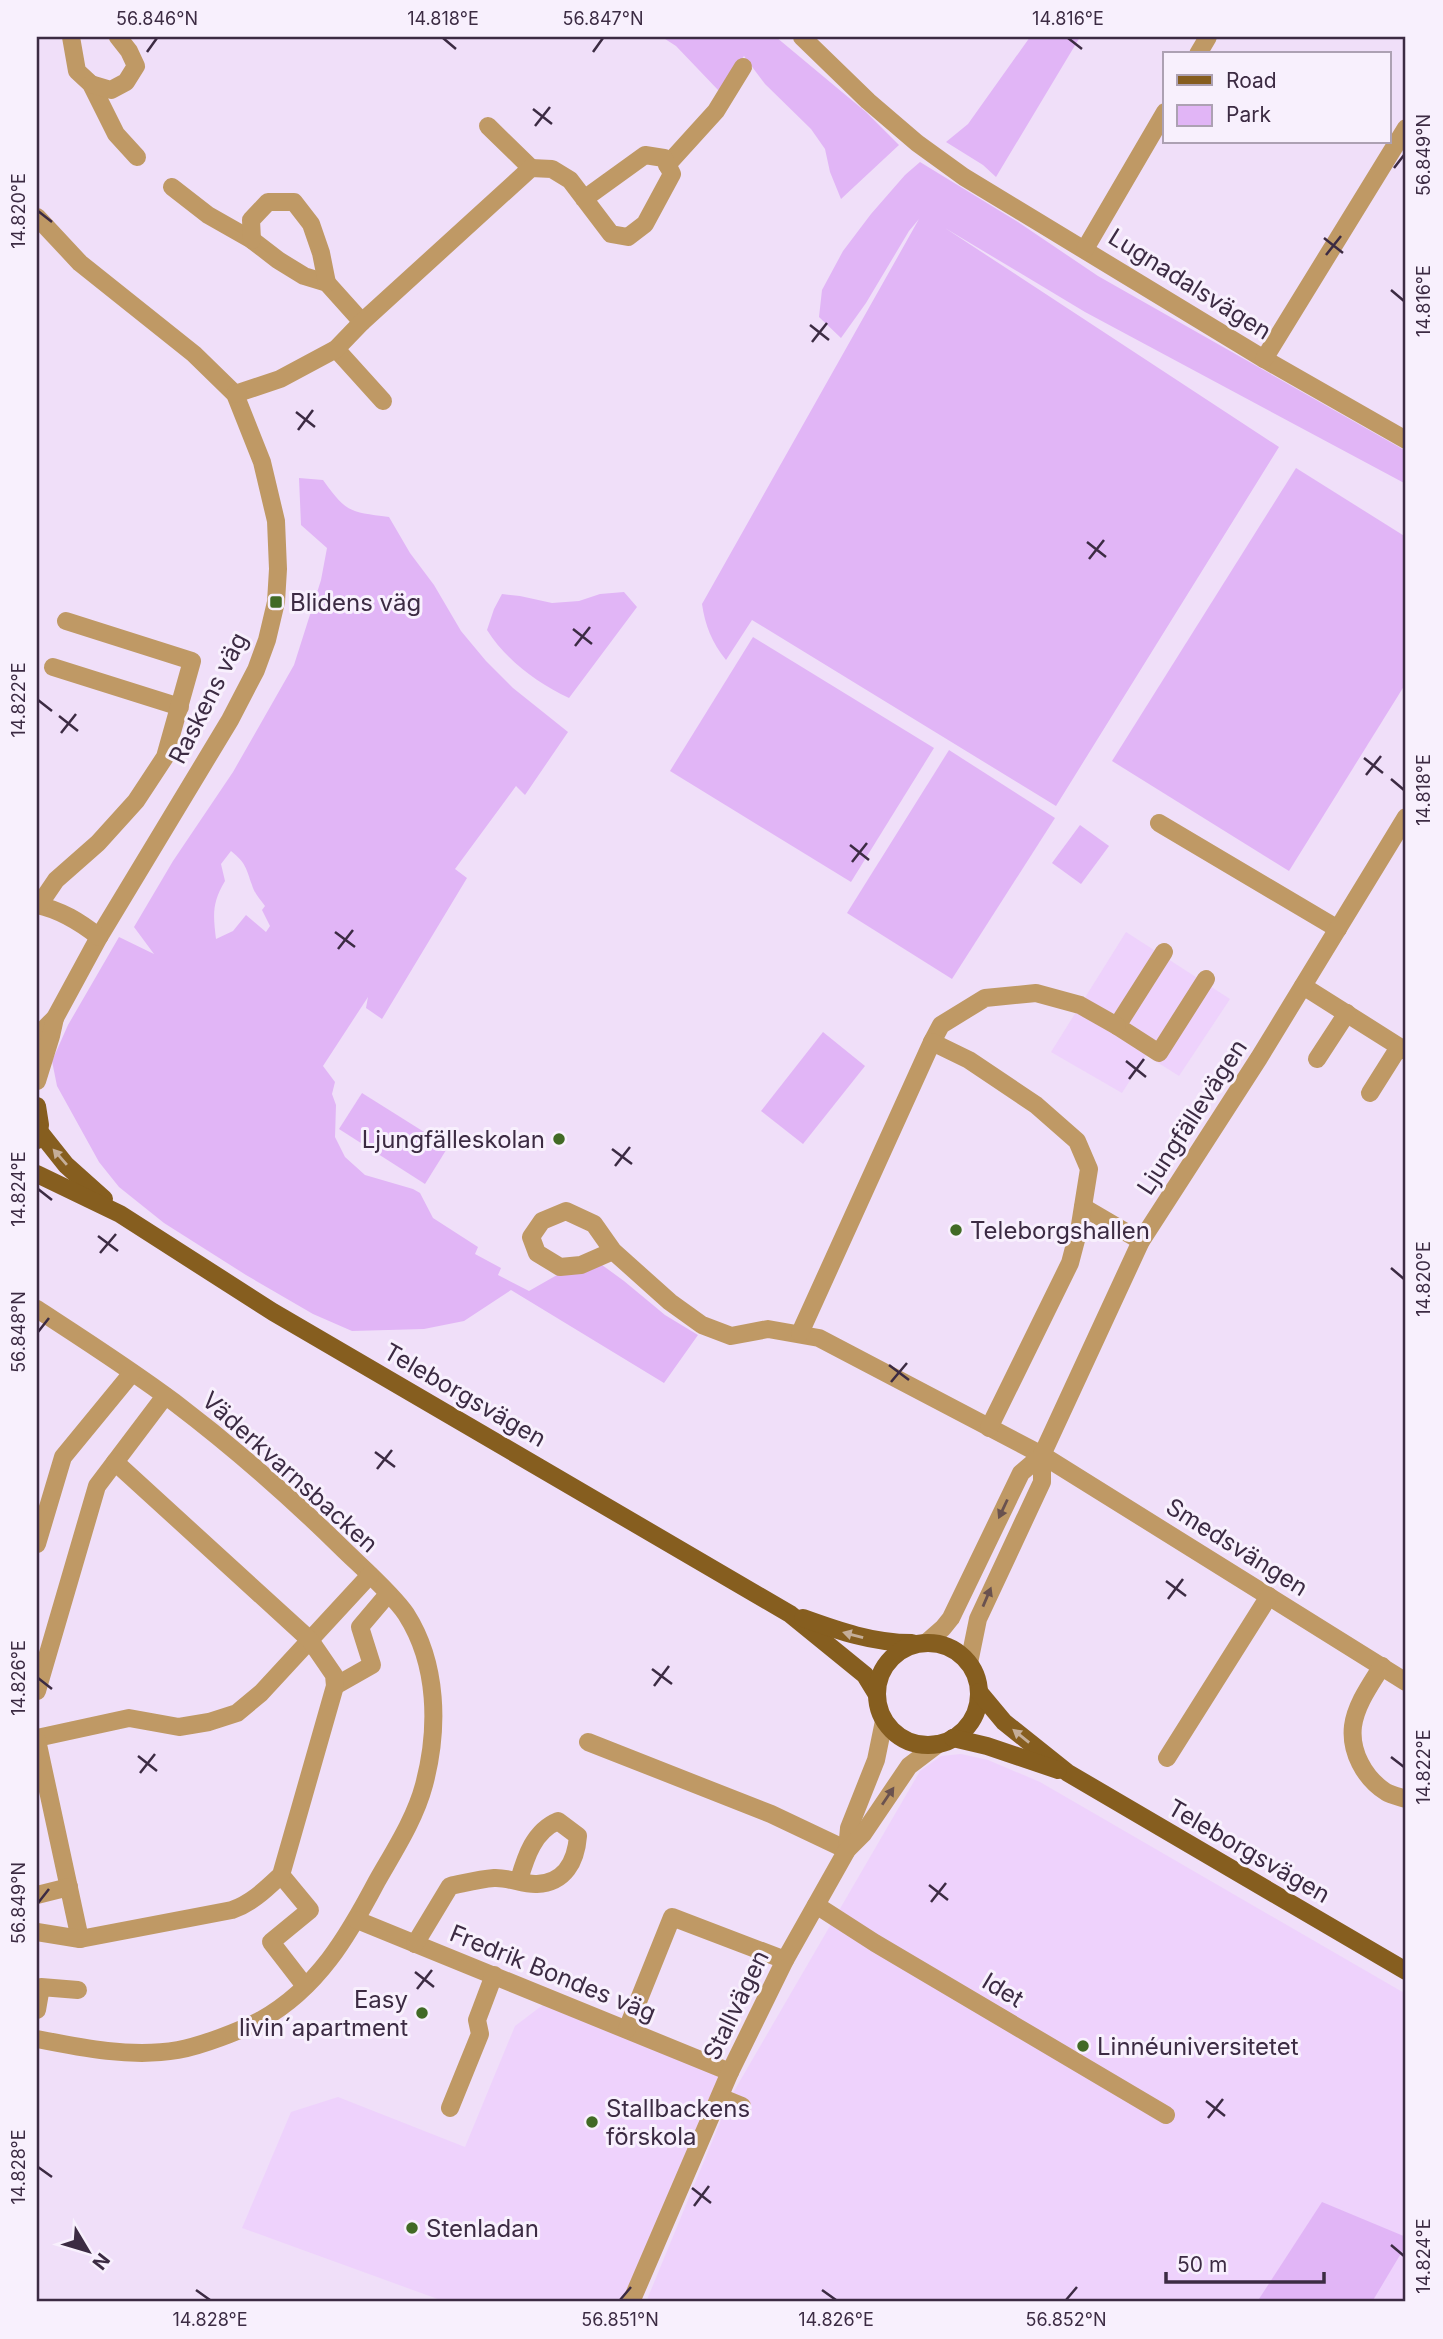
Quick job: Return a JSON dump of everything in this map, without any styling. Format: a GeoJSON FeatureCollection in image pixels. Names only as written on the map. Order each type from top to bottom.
{"type":"FeatureCollection","features":[{"type":"Feature","properties":{"kind":"main road"},"geometry":{"type":"LineString","coordinates":[[37,1106],[38,1135]]}},
{"type":"Feature","properties":{"kind":"main road","name":"Teleborgsvägen"},"geometry":{"type":"LineString","coordinates":[[38,1135],[65,1165],[120,1214]]}},
{"type":"Feature","properties":{"kind":"main road","name":"Teleborgsvägen"},"geometry":{"type":"LineString","coordinates":[[37,1174],[120,1214],[273,1312],[790,1614],[865,1675],[876,1693]]}},
{"type":"Feature","properties":{"kind":"main road","name":"Teleborgsvägen"},"geometry":{"type":"LineString","coordinates":[[790,1614],[888,1643],[923,1643]]}},
{"type":"Feature","properties":{"kind":"main road"},"geometry":{"type":"LineString","coordinates":[[923,1643],[949,1647],[969,1663],[979,1692],[974,1716],[965,1729],[945,1741],[922,1745],[907,1741],[884,1721],[877,1705],[876,1693],[880,1676],[888,1661],[902,1649],[923,1643]]}},
{"type":"Feature","properties":{"kind":"main road","name":"Teleborgsvägen"},"geometry":{"type":"LineString","coordinates":[[979,1692],[1004,1722],[1068,1773],[1406,1970]]}},
{"type":"Feature","properties":{"kind":"main road","name":"Teleborgsvägen"},"geometry":{"type":"LineString","coordinates":[[945,1741],[987,1746],[1068,1773]]}},
{"type":"Feature","properties":{"kind":"street"},"geometry":{"type":"LineString","coordinates":[[71,37],[77,71],[91,84],[116,134],[137,157]]}},
{"type":"Feature","properties":{"kind":"street"},"geometry":{"type":"LineString","coordinates":[[91,84],[111,90],[126,82],[136,66],[118,37]]}},
{"type":"Feature","properties":{"kind":"street"},"geometry":{"type":"LineString","coordinates":[[802,37],[868,101],[917,143],[964,177],[1085,249]]}},
{"type":"Feature","properties":{"kind":"street"},"geometry":{"type":"LineString","coordinates":[[667,164],[716,111],[743,67]]}},
{"type":"Feature","properties":{"kind":"street","name":"Lugnadalsvägen"},"geometry":{"type":"LineString","coordinates":[[1163,114],[1085,249],[1264,359],[1406,440]]}},
{"type":"Feature","properties":{"kind":"street"},"geometry":{"type":"LineString","coordinates":[[488,126],[531,168],[552,169],[570,180],[584,199],[611,234],[628,237],[645,224],[672,174],[664,158],[645,155],[584,199]]}},
{"type":"Feature","properties":{"kind":"street"},"geometry":{"type":"LineString","coordinates":[[1264,359],[1406,128]]}},
{"type":"Feature","properties":{"kind":"street"},"geometry":{"type":"LineString","coordinates":[[235,394],[280,379],[336,349],[362,322],[531,168]]}},
{"type":"Feature","properties":{"kind":"street"},"geometry":{"type":"LineString","coordinates":[[172,187],[208,215],[252,240],[278,260],[304,275],[327,283],[362,322]]}},
{"type":"Feature","properties":{"kind":"street"},"geometry":{"type":"LineString","coordinates":[[252,240],[251,220],[268,202],[294,202],[311,224],[327,283]]}},
{"type":"Feature","properties":{"kind":"street","name":"Raskens väg"},"geometry":{"type":"LineString","coordinates":[[37,217],[80,263],[194,354],[235,394],[262,462],[276,521],[277,591],[270,627],[256,670],[230,720],[99,937],[55,1018],[37,1081]]}},
{"type":"Feature","properties":{"kind":"street"},"geometry":{"type":"LineString","coordinates":[[336,349],[383,401]]}},
{"type":"Feature","properties":{"kind":"street","name":"Raskens väg"},"geometry":{"type":"LineString","coordinates":[[66,621],[192,661],[165,757],[136,801],[98,843],[56,880],[38,905],[53,908],[79,921],[99,937]]}},
{"type":"Feature","properties":{"kind":"street"},"geometry":{"type":"LineString","coordinates":[[53,667],[180,707]]}},
{"type":"Feature","properties":{"kind":"street","name":"Ljungfällevägen"},"geometry":{"type":"LineString","coordinates":[[969,1663],[978,1619],[1042,1482],[1042,1455],[1141,1241],[1303,986],[1406,817]]}},
{"type":"Feature","properties":{"kind":"street"},"geometry":{"type":"LineString","coordinates":[[1160,823],[1338,929]]}},
{"type":"Feature","properties":{"kind":"street"},"geometry":{"type":"LineString","coordinates":[[1117,1026],[1164,952]]}},
{"type":"Feature","properties":{"kind":"street"},"geometry":{"type":"LineString","coordinates":[[800,1333],[941,1025],[985,998],[1035,993],[1080,1005],[1159,1053],[1206,979]]}},
{"type":"Feature","properties":{"kind":"street"},"geometry":{"type":"LineString","coordinates":[[1303,986],[1403,1049],[1370,1093]]}},
{"type":"Feature","properties":{"kind":"street"},"geometry":{"type":"LineString","coordinates":[[1317,1059],[1347,1013]]}},
{"type":"Feature","properties":{"kind":"street","name":"Raskens väg"},"geometry":{"type":"LineString","coordinates":[[37,1036],[55,1018]]}},
{"type":"Feature","properties":{"kind":"street"},"geometry":{"type":"LineString","coordinates":[[932,1042],[970,1060],[1025,1098],[1077,1141],[1089,1169],[1070,1263],[989,1429]]}},
{"type":"Feature","properties":{"kind":"street"},"geometry":{"type":"LineString","coordinates":[[1083,1207],[1141,1241]]}},
{"type":"Feature","properties":{"kind":"street","name":"Smedsvängen"},"geometry":{"type":"LineString","coordinates":[[613,1251],[670,1302],[702,1325],[731,1336],[768,1329],[819,1338],[1042,1455],[1406,1682]]}},
{"type":"Feature","properties":{"kind":"street","name":"Väderkvarnsbacken"},"geometry":{"type":"LineString","coordinates":[[37,1309],[165,1396],[295,1502],[370,1575],[405,1612],[427,1658],[433,1703],[431,1744],[423,1787],[405,1829],[357,1920],[332,1959],[305,1986],[262,2020],[225,2036],[178,2050],[129,2052],[77,2047],[37,2039]]}},
{"type":"Feature","properties":{"kind":"street"},"geometry":{"type":"LineString","coordinates":[[37,1544],[63,1457],[132,1373]]}},
{"type":"Feature","properties":{"kind":"street"},"geometry":{"type":"LineString","coordinates":[[37,1691],[97,1486],[165,1396]]}},
{"type":"Feature","properties":{"kind":"street","name":"Ljungfällevägen"},"geometry":{"type":"LineString","coordinates":[[923,1643],[943,1628],[951,1618],[1021,1472],[1042,1455]]}},
{"type":"Feature","properties":{"kind":"street"},"geometry":{"type":"LineString","coordinates":[[37,1932],[80,1939],[245,1906],[281,1875],[335,1686],[334,1675],[310,1640],[115,1462]]}},
{"type":"Feature","properties":{"kind":"street"},"geometry":{"type":"LineString","coordinates":[[80,1939],[37,1739],[130,1718],[178,1727],[209,1722],[237,1713],[261,1693],[370,1575]]}},
{"type":"Feature","properties":{"kind":"street"},"geometry":{"type":"LineString","coordinates":[[335,1686],[372,1665],[360,1627],[388,1594]]}},
{"type":"Feature","properties":{"kind":"street"},"geometry":{"type":"LineString","coordinates":[[1167,1758],[1269,1596]]}},
{"type":"Feature","properties":{"kind":"street"},"geometry":{"type":"LineString","coordinates":[[1382,1666],[1361,1701],[1353,1726],[1355,1752],[1367,1776],[1387,1793],[1406,1799]]}},
{"type":"Feature","properties":{"kind":"street","name":"Stallvägen"},"geometry":{"type":"LineString","coordinates":[[846,1850],[849,1828],[872,1773],[884,1721]]}},
{"type":"Feature","properties":{"kind":"street","name":"Stallvägen"},"geometry":{"type":"LineString","coordinates":[[631,2302],[730,2072],[785,1960],[846,1850],[863,1834],[909,1766],[945,1741]]}},
{"type":"Feature","properties":{"kind":"street"},"geometry":{"type":"LineString","coordinates":[[588,1742],[771,1814],[846,1850]]}},
{"type":"Feature","properties":{"kind":"street"},"geometry":{"type":"LineString","coordinates":[[281,1875],[310,1910],[271,1942],[305,1986]]}},
{"type":"Feature","properties":{"kind":"street"},"geometry":{"type":"LineString","coordinates":[[415,1944],[450,1886],[495,1878],[519,1880]]}},
{"type":"Feature","properties":{"kind":"street"},"geometry":{"type":"LineString","coordinates":[[37,1895],[69,1887]]}},
{"type":"Feature","properties":{"kind":"street","name":"Idet"},"geometry":{"type":"LineString","coordinates":[[816,1905],[875,1943],[1166,2115]]}},
{"type":"Feature","properties":{"kind":"street"},"geometry":{"type":"LineString","coordinates":[[627,2029],[672,1917],[785,1960]]}},
{"type":"Feature","properties":{"kind":"street","name":"Fredrik Bondes väg"},"geometry":{"type":"LineString","coordinates":[[357,1920],[730,2072]]}},
{"type":"Feature","properties":{"kind":"street"},"geometry":{"type":"LineString","coordinates":[[450,2108],[480,2034],[477,2020],[494,1975]]}},
{"type":"Feature","properties":{"kind":"street"},"geometry":{"type":"LineString","coordinates":[[37,2010],[41,1987],[78,1990]]}},
{"type":"Feature","properties":{"kind":"street"},"geometry":{"type":"LineString","coordinates":[[720,2096],[742,2106]]}},
{"type":"Feature","properties":{"kind":"shaded area"},"geometry":{"type":"Polygon","coordinates":[[[1126,932],[1230,999],[1179,1076],[1146,1055],[1122,1093],[1051,1052],[1126,932]]]}},
{"type":"Feature","properties":{"kind":"shaded area","name":"Linnéuniversitetet"},"geometry":{"type":"Polygon","coordinates":[[[961,1754],[988,1760],[1040,1782],[1406,1994],[1406,2302],[646,2302],[730,2098],[920,1771],[941,1756],[961,1754]]]}},
{"type":"Feature","properties":{"kind":"shaded area"},"geometry":{"type":"Polygon","coordinates":[[[552,1998],[730,2072],[631,2302],[446,2302],[242,2228],[291,2112],[338,2097],[465,2147],[515,2026],[552,1998]]]}},
{"type":"Feature","properties":{"kind":"green space"},"geometry":{"type":"Polygon","coordinates":[[[662,37],[776,37],[866,112],[899,145],[841,199],[830,172],[825,149],[811,129],[765,84],[744,56],[719,91],[676,46],[662,37]]]}},
{"type":"Feature","properties":{"kind":"green space"},"geometry":{"type":"Polygon","coordinates":[[[1030,37],[1080,37],[996,177],[983,165],[946,142],[968,124],[1030,37]]]}},
{"type":"Feature","properties":{"kind":"green space"},"geometry":{"type":"Polygon","coordinates":[[[920,162],[1018,222],[1098,276],[1406,451],[1406,484],[1085,312],[945,228],[1279,447],[1056,806],[752,620],[726,660],[713,640],[703,612],[702,604],[919,219],[841,338],[819,317],[822,290],[843,251],[871,214],[920,162]]]}},
{"type":"Feature","properties":{"kind":"green space"},"geometry":{"type":"Polygon","coordinates":[[[1296,468],[1406,537],[1406,683],[1289,871],[1112,761],[1296,468]]]}},
{"type":"Feature","properties":{"kind":"green space"},"geometry":{"type":"Polygon","coordinates":[[[299,478],[323,480],[337,499],[350,509],[389,517],[461,631],[513,688],[568,732],[525,795],[516,786],[455,869],[467,878],[382,1019],[366,1008],[368,997],[323,1066],[335,1082],[332,1094],[336,1105],[335,1137],[345,1157],[365,1175],[420,1193],[433,1218],[478,1247],[475,1254],[501,1268],[498,1275],[529,1291],[587,1254],[665,1315],[698,1335],[664,1383],[511,1290],[464,1321],[424,1329],[352,1331],[313,1314],[164,1223],[119,1187],[99,1162],[57,1086],[52,1061],[68,1025],[119,937],[154,954],[134,927],[173,861],[233,772],[294,665],[321,580],[327,548],[301,525],[299,478]],[[231,851],[221,864],[225,881],[214,909],[216,939],[233,931],[246,915],[266,932],[270,926],[262,910],[265,906],[254,891],[245,866],[231,851]]]}},
{"type":"Feature","properties":{"kind":"green space"},"geometry":{"type":"Polygon","coordinates":[[[624,592],[637,607],[569,698],[523,670],[503,651],[487,630],[502,594],[552,603],[579,601],[600,594],[624,592]]]}},
{"type":"Feature","properties":{"kind":"green space"},"geometry":{"type":"Polygon","coordinates":[[[753,637],[934,748],[851,882],[670,771],[753,637]]]}},
{"type":"Feature","properties":{"kind":"green space"},"geometry":{"type":"Polygon","coordinates":[[[949,750],[1055,818],[952,979],[847,913],[949,750]]]}},
{"type":"Feature","properties":{"kind":"green space"},"geometry":{"type":"Polygon","coordinates":[[[1080,825],[1109,846],[1081,884],[1052,863],[1080,825]]]}},
{"type":"Feature","properties":{"kind":"green space"},"geometry":{"type":"Polygon","coordinates":[[[823,1032],[865,1066],[803,1144],[761,1111],[823,1032]]]}},
{"type":"Feature","properties":{"kind":"green space"},"geometry":{"type":"Polygon","coordinates":[[[362,1093],[448,1147],[425,1184],[339,1129],[362,1093]]]}},
{"type":"Feature","properties":{"kind":"green space"},"geometry":{"type":"Polygon","coordinates":[[[1322,2202],[1406,2237],[1406,2245],[1372,2302],[1257,2302],[1322,2202]]]}},
{"type":"Feature","properties":{"kind":"place","name":"Blidens väg"},"geometry":{"type":"Point","coordinates":[276,602]}},
{"type":"Feature","properties":{"kind":"place","name":"Ljungfälleskolan"},"geometry":{"type":"Point","coordinates":[559,1139]}},
{"type":"Feature","properties":{"kind":"place","name":"Teleborgshallen"},"geometry":{"type":"Point","coordinates":[956,1230]}},
{"type":"Feature","properties":{"kind":"place","name":"Easy livin´apartment"},"geometry":{"type":"Point","coordinates":[422,2013]}},
{"type":"Feature","properties":{"kind":"place","name":"Linnéuniversitetet"},"geometry":{"type":"Point","coordinates":[1083,2046]}},
{"type":"Feature","properties":{"kind":"place","name":"Stallbackens förskola"},"geometry":{"type":"Point","coordinates":[592,2122]}},
{"type":"Feature","properties":{"kind":"place","name":"Stenladan"},"geometry":{"type":"Point","coordinates":[412,2228]}}]}
